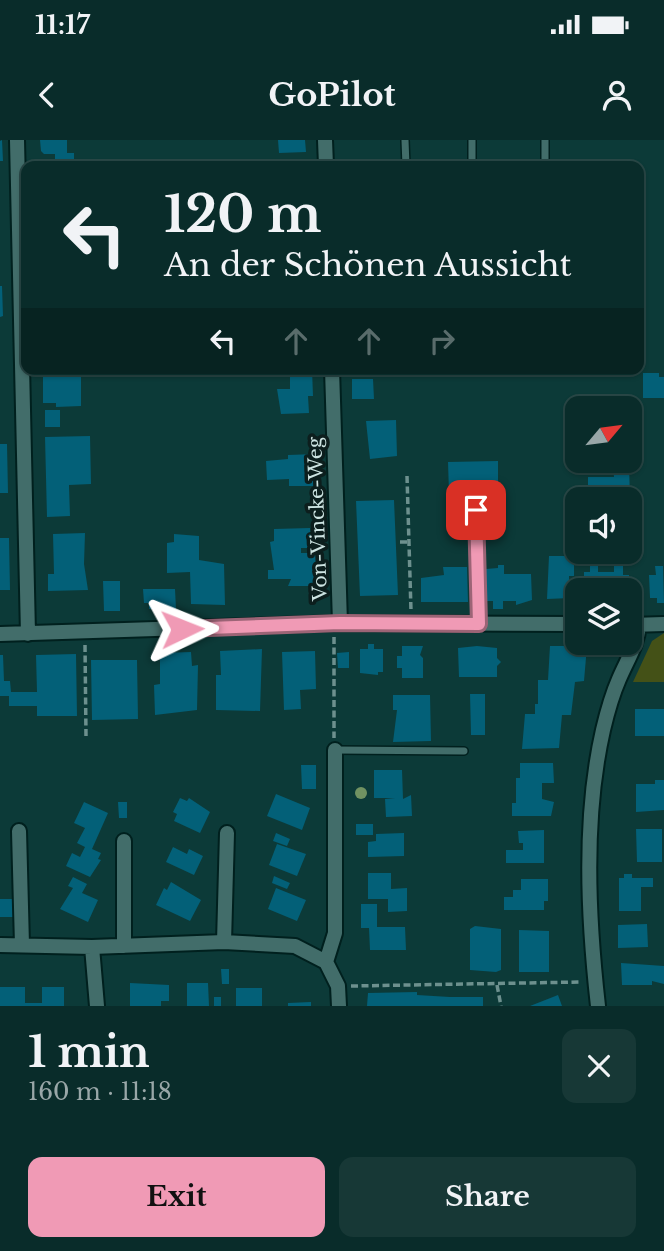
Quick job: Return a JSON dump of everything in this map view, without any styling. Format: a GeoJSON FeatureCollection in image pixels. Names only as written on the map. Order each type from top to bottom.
{"type":"FeatureCollection","features":[{"type":"Feature","properties":{"kind":"street"},"geometry":{"type":"LineString","coordinates":[[17,140],[21,320]]}},
{"type":"Feature","properties":{"kind":"street"},"geometry":{"type":"LineString","coordinates":[[325,140],[326,161]]}},
{"type":"Feature","properties":{"kind":"street"},"geometry":{"type":"LineString","coordinates":[[22,375],[28,634]]}},
{"type":"Feature","properties":{"kind":"street","name":"Von-Vincke-Weg"},"geometry":{"type":"LineString","coordinates":[[332,375],[340,623]]}},
{"type":"Feature","properties":{"kind":"street"},"geometry":{"type":"LineString","coordinates":[[0,634],[340,623],[565,624]]}},
{"type":"Feature","properties":{"kind":"street"},"geometry":{"type":"LineString","coordinates":[[642,625],[664,624]]}},
{"type":"Feature","properties":{"kind":"street"},"geometry":{"type":"LineString","coordinates":[[598,1006],[591,872],[596,769],[607,717],[619,680],[631,655]]}},
{"type":"Feature","properties":{"kind":"street"},"geometry":{"type":"LineString","coordinates":[[326,961],[335,933],[335,750]]}},
{"type":"Feature","properties":{"kind":"street"},"geometry":{"type":"LineString","coordinates":[[19,831],[22,945]]}},
{"type":"Feature","properties":{"kind":"street"},"geometry":{"type":"LineString","coordinates":[[224,942],[228,833]]}},
{"type":"Feature","properties":{"kind":"street"},"geometry":{"type":"LineString","coordinates":[[124,841],[124,946]]}},
{"type":"Feature","properties":{"kind":"street"},"geometry":{"type":"LineString","coordinates":[[0,945],[92,947],[224,942],[295,946],[326,961],[338,986],[339,1006]]}},
{"type":"Feature","properties":{"kind":"street"},"geometry":{"type":"LineString","coordinates":[[92,947],[97,1006]]}},
{"type":"Feature","properties":{"kind":"lane"},"geometry":{"type":"LineString","coordinates":[[405,140],[406,161]]}},
{"type":"Feature","properties":{"kind":"lane"},"geometry":{"type":"LineString","coordinates":[[472,140],[472,161]]}},
{"type":"Feature","properties":{"kind":"lane"},"geometry":{"type":"LineString","coordinates":[[545,140],[545,161]]}},
{"type":"Feature","properties":{"kind":"lane"},"geometry":{"type":"LineString","coordinates":[[476,510],[479,624]]}},
{"type":"Feature","properties":{"kind":"lane"},"geometry":{"type":"LineString","coordinates":[[335,750],[464,751]]}},
{"type":"Feature","properties":{"kind":"path"},"geometry":{"type":"LineString","coordinates":[[407,477],[412,624]]}},
{"type":"Feature","properties":{"kind":"path"},"geometry":{"type":"LineString","coordinates":[[400,542],[409,542]]}},
{"type":"Feature","properties":{"kind":"path","name":"Von-Vincke-Weg"},"geometry":{"type":"LineString","coordinates":[[335,750],[332,642],[340,623]]}},
{"type":"Feature","properties":{"kind":"path"},"geometry":{"type":"LineString","coordinates":[[84,632],[86,736]]}},
{"type":"Feature","properties":{"kind":"path"},"geometry":{"type":"LineString","coordinates":[[338,986],[498,985],[595,981]]}},
{"type":"Feature","properties":{"kind":"path"},"geometry":{"type":"LineString","coordinates":[[498,985],[501,1006]]}},
{"type":"Feature","properties":{"kind":"green space"},"geometry":{"type":"Polygon","coordinates":[[[664,633],[664,682],[633,682],[652,641],[664,633]]]}},
{"type":"Feature","properties":{"kind":"building"},"geometry":{"type":"Polygon","coordinates":[[[2,140],[3,161],[0,161],[0,141],[2,140]]]}},
{"type":"Feature","properties":{"kind":"building"},"geometry":{"type":"Polygon","coordinates":[[[40,140],[67,140],[67,153],[74,153],[74,161],[55,161],[55,154],[44,154],[40,140]]]}},
{"type":"Feature","properties":{"kind":"building"},"geometry":{"type":"Polygon","coordinates":[[[278,140],[305,140],[306,152],[279,153],[278,140]]]}},
{"type":"Feature","properties":{"kind":"building"},"geometry":{"type":"Polygon","coordinates":[[[0,286],[3,316],[0,317],[0,286]]]}},
{"type":"Feature","properties":{"kind":"building"},"geometry":{"type":"Polygon","coordinates":[[[644,373],[659,373],[659,377],[664,377],[664,398],[643,398],[644,373]]]}},
{"type":"Feature","properties":{"kind":"building"},"geometry":{"type":"Polygon","coordinates":[[[43,375],[81,375],[81,406],[56,407],[56,403],[43,403],[43,375]]]}},
{"type":"Feature","properties":{"kind":"building"},"geometry":{"type":"Polygon","coordinates":[[[290,375],[312,375],[313,396],[308,396],[309,413],[281,414],[277,389],[290,389],[290,375]]]}},
{"type":"Feature","properties":{"kind":"building"},"geometry":{"type":"Polygon","coordinates":[[[352,379],[373,379],[374,399],[352,399],[352,379]]]}},
{"type":"Feature","properties":{"kind":"building"},"geometry":{"type":"Polygon","coordinates":[[[45,410],[60,410],[60,427],[45,427],[45,410]]]}},
{"type":"Feature","properties":{"kind":"building"},"geometry":{"type":"Polygon","coordinates":[[[396,420],[397,456],[370,459],[366,421],[396,420]]]}},
{"type":"Feature","properties":{"kind":"building"},"geometry":{"type":"Polygon","coordinates":[[[90,436],[91,484],[69,485],[70,516],[47,517],[45,437],[90,436]]]}},
{"type":"Feature","properties":{"kind":"building"},"geometry":{"type":"Polygon","coordinates":[[[0,444],[7,444],[8,493],[0,493],[0,444]]]}},
{"type":"Feature","properties":{"kind":"building"},"geometry":{"type":"Polygon","coordinates":[[[316,454],[316,486],[289,486],[289,479],[267,480],[266,461],[288,459],[288,455],[316,454]]]}},
{"type":"Feature","properties":{"kind":"building"},"geometry":{"type":"Polygon","coordinates":[[[498,461],[498,492],[449,493],[448,462],[498,461]]]}},
{"type":"Feature","properties":{"kind":"building"},"geometry":{"type":"Polygon","coordinates":[[[614,473],[629,473],[630,487],[588,487],[588,477],[614,477],[614,473]]]}},
{"type":"Feature","properties":{"kind":"building"},"geometry":{"type":"Polygon","coordinates":[[[394,500],[398,595],[360,596],[356,501],[394,500]]]}},
{"type":"Feature","properties":{"kind":"building"},"geometry":{"type":"Polygon","coordinates":[[[310,528],[310,548],[301,548],[301,553],[315,553],[318,586],[288,586],[291,579],[268,579],[268,570],[274,570],[270,542],[274,541],[274,529],[310,528]]]}},
{"type":"Feature","properties":{"kind":"building"},"geometry":{"type":"Polygon","coordinates":[[[85,533],[84,564],[88,590],[48,591],[48,574],[54,574],[53,534],[85,533]]]}},
{"type":"Feature","properties":{"kind":"building"},"geometry":{"type":"Polygon","coordinates":[[[174,534],[199,536],[199,560],[224,564],[225,605],[191,604],[190,572],[167,573],[167,543],[174,542],[174,534]]]}},
{"type":"Feature","properties":{"kind":"building"},"geometry":{"type":"Polygon","coordinates":[[[0,538],[9,538],[10,590],[0,590],[0,538]]]}},
{"type":"Feature","properties":{"kind":"building"},"geometry":{"type":"Polygon","coordinates":[[[549,556],[565,556],[565,564],[574,564],[574,576],[565,578],[565,598],[547,599],[549,556]]]}},
{"type":"Feature","properties":{"kind":"building"},"geometry":{"type":"Polygon","coordinates":[[[498,565],[504,565],[504,574],[531,574],[532,600],[516,605],[516,601],[503,601],[503,609],[493,609],[493,601],[486,601],[486,569],[498,568],[498,565]]]}},
{"type":"Feature","properties":{"kind":"building"},"geometry":{"type":"Polygon","coordinates":[[[590,566],[598,566],[598,572],[614,572],[614,566],[623,566],[623,575],[629,575],[629,578],[584,578],[584,572],[590,572],[590,566]]]}},
{"type":"Feature","properties":{"kind":"building"},"geometry":{"type":"Polygon","coordinates":[[[655,566],[663,566],[664,603],[657,603],[657,598],[650,598],[649,575],[656,575],[655,566]]]}},
{"type":"Feature","properties":{"kind":"building"},"geometry":{"type":"Polygon","coordinates":[[[443,567],[467,567],[468,602],[421,602],[421,578],[444,575],[443,567]]]}},
{"type":"Feature","properties":{"kind":"building"},"geometry":{"type":"Polygon","coordinates":[[[103,581],[120,581],[120,611],[104,611],[103,581]]]}},
{"type":"Feature","properties":{"kind":"building"},"geometry":{"type":"Polygon","coordinates":[[[143,589],[175,589],[176,609],[165,609],[163,616],[157,616],[155,609],[149,609],[149,603],[144,603],[143,589]]]}},
{"type":"Feature","properties":{"kind":"building"},"geometry":{"type":"Polygon","coordinates":[[[368,644],[374,644],[374,649],[383,649],[383,672],[378,672],[378,675],[360,673],[360,649],[368,649],[368,644]]]}},
{"type":"Feature","properties":{"kind":"building"},"geometry":{"type":"Polygon","coordinates":[[[402,646],[423,646],[420,655],[423,658],[423,678],[402,678],[402,668],[397,668],[397,656],[402,656],[402,646]]]}},
{"type":"Feature","properties":{"kind":"building"},"geometry":{"type":"Polygon","coordinates":[[[550,646],[565,646],[565,655],[586,655],[584,681],[575,682],[571,715],[562,715],[559,748],[522,749],[525,714],[535,714],[535,704],[538,704],[538,680],[548,680],[550,646]]]}},
{"type":"Feature","properties":{"kind":"building"},"geometry":{"type":"Polygon","coordinates":[[[458,648],[497,648],[497,658],[501,662],[497,666],[497,677],[459,677],[458,648]]]}},
{"type":"Feature","properties":{"kind":"building"},"geometry":{"type":"Polygon","coordinates":[[[262,649],[260,711],[216,710],[216,675],[221,675],[220,651],[262,649]]]}},
{"type":"Feature","properties":{"kind":"building"},"geometry":{"type":"Polygon","coordinates":[[[315,651],[316,689],[300,690],[301,709],[284,710],[282,652],[315,651]]]}},
{"type":"Feature","properties":{"kind":"building"},"geometry":{"type":"Polygon","coordinates":[[[191,652],[192,666],[198,665],[197,710],[155,715],[154,685],[160,684],[160,653],[191,652]]]}},
{"type":"Feature","properties":{"kind":"building"},"geometry":{"type":"Polygon","coordinates":[[[349,652],[349,668],[338,668],[337,653],[349,652]]]}},
{"type":"Feature","properties":{"kind":"building"},"geometry":{"type":"Polygon","coordinates":[[[76,654],[77,716],[37,716],[37,706],[9,706],[9,696],[0,696],[0,655],[3,655],[4,681],[10,681],[11,692],[37,692],[36,655],[76,654]]]}},
{"type":"Feature","properties":{"kind":"building"},"geometry":{"type":"Polygon","coordinates":[[[91,660],[137,660],[138,719],[92,720],[91,660]]]}},
{"type":"Feature","properties":{"kind":"building"},"geometry":{"type":"Polygon","coordinates":[[[470,694],[485,694],[485,735],[471,735],[470,694]]]}},
{"type":"Feature","properties":{"kind":"building"},"geometry":{"type":"Polygon","coordinates":[[[393,695],[430,695],[431,741],[393,742],[397,710],[393,710],[393,695]]]}},
{"type":"Feature","properties":{"kind":"building"},"geometry":{"type":"Polygon","coordinates":[[[635,709],[664,709],[664,736],[635,736],[635,709]]]}},
{"type":"Feature","properties":{"kind":"building"},"geometry":{"type":"Polygon","coordinates":[[[520,763],[553,763],[554,783],[542,783],[542,799],[554,802],[551,816],[512,816],[512,803],[516,803],[516,778],[520,778],[520,763]]]}},
{"type":"Feature","properties":{"kind":"building"},"geometry":{"type":"Polygon","coordinates":[[[301,765],[316,765],[316,789],[302,789],[301,765]]]}},
{"type":"Feature","properties":{"kind":"building"},"geometry":{"type":"Polygon","coordinates":[[[374,770],[402,770],[403,799],[411,795],[412,816],[386,817],[385,799],[395,798],[374,798],[374,770]]]}},
{"type":"Feature","properties":{"kind":"building"},"geometry":{"type":"Polygon","coordinates":[[[655,780],[664,780],[664,810],[636,812],[636,784],[655,784],[655,780]]]}},
{"type":"Feature","properties":{"kind":"building"},"geometry":{"type":"Polygon","coordinates":[[[276,794],[310,808],[302,830],[267,816],[276,794]]]}},
{"type":"Feature","properties":{"kind":"building"},"geometry":{"type":"Polygon","coordinates":[[[180,798],[187,801],[189,798],[210,812],[200,833],[174,821],[177,814],[173,812],[180,798]]]}},
{"type":"Feature","properties":{"kind":"building"},"geometry":{"type":"Polygon","coordinates":[[[84,802],[108,813],[92,849],[101,853],[98,859],[101,860],[90,877],[66,866],[72,853],[80,857],[85,847],[77,843],[85,828],[74,823],[84,802]]]}},
{"type":"Feature","properties":{"kind":"building"},"geometry":{"type":"Polygon","coordinates":[[[118,802],[127,802],[127,818],[119,818],[118,802]]]}},
{"type":"Feature","properties":{"kind":"building"},"geometry":{"type":"Polygon","coordinates":[[[356,824],[373,824],[373,835],[356,835],[356,824]]]}},
{"type":"Feature","properties":{"kind":"building"},"geometry":{"type":"Polygon","coordinates":[[[636,829],[662,829],[662,862],[637,862],[636,829]]]}},
{"type":"Feature","properties":{"kind":"building"},"geometry":{"type":"Polygon","coordinates":[[[544,830],[544,863],[506,863],[506,850],[523,850],[518,831],[544,830]]]}},
{"type":"Feature","properties":{"kind":"building"},"geometry":{"type":"Polygon","coordinates":[[[276,833],[290,839],[287,846],[273,841],[276,833]]]}},
{"type":"Feature","properties":{"kind":"building"},"geometry":{"type":"Polygon","coordinates":[[[404,833],[404,856],[368,857],[368,842],[376,841],[376,834],[404,833]]]}},
{"type":"Feature","properties":{"kind":"building"},"geometry":{"type":"Polygon","coordinates":[[[277,844],[306,854],[297,876],[269,865],[277,844]]]}},
{"type":"Feature","properties":{"kind":"building"},"geometry":{"type":"Polygon","coordinates":[[[173,847],[187,854],[189,849],[203,856],[194,875],[166,862],[173,847]]]}},
{"type":"Feature","properties":{"kind":"building"},"geometry":{"type":"Polygon","coordinates":[[[368,873],[391,873],[391,889],[407,888],[407,911],[388,912],[388,899],[368,899],[368,873]]]}},
{"type":"Feature","properties":{"kind":"building"},"geometry":{"type":"Polygon","coordinates":[[[624,874],[632,874],[632,878],[653,878],[653,887],[641,887],[641,911],[619,911],[619,878],[624,878],[624,874]]]}},
{"type":"Feature","properties":{"kind":"building"},"geometry":{"type":"Polygon","coordinates":[[[274,876],[290,883],[287,889],[272,883],[274,876]]]}},
{"type":"Feature","properties":{"kind":"building"},"geometry":{"type":"Polygon","coordinates":[[[73,877],[87,884],[82,893],[98,900],[88,922],[60,909],[73,888],[68,886],[73,877]]]}},
{"type":"Feature","properties":{"kind":"building"},"geometry":{"type":"Polygon","coordinates":[[[521,879],[548,879],[548,901],[544,901],[544,910],[504,910],[504,897],[513,897],[513,890],[521,890],[521,879]]]}},
{"type":"Feature","properties":{"kind":"building"},"geometry":{"type":"Polygon","coordinates":[[[171,882],[201,900],[190,921],[156,905],[164,888],[167,890],[171,882]]]}},
{"type":"Feature","properties":{"kind":"building"},"geometry":{"type":"Polygon","coordinates":[[[276,888],[306,900],[297,921],[268,909],[276,888]]]}},
{"type":"Feature","properties":{"kind":"building"},"geometry":{"type":"Polygon","coordinates":[[[0,899],[15,899],[16,917],[0,917],[0,899]]]}},
{"type":"Feature","properties":{"kind":"building"},"geometry":{"type":"Polygon","coordinates":[[[361,904],[377,904],[377,927],[405,927],[406,950],[370,950],[369,928],[361,928],[361,904]]]}},
{"type":"Feature","properties":{"kind":"building"},"geometry":{"type":"Polygon","coordinates":[[[647,924],[648,947],[618,948],[618,925],[647,924]]]}},
{"type":"Feature","properties":{"kind":"building"},"geometry":{"type":"Polygon","coordinates":[[[475,926],[501,929],[501,970],[470,970],[470,929],[475,926]]]}},
{"type":"Feature","properties":{"kind":"building"},"geometry":{"type":"Polygon","coordinates":[[[519,930],[549,931],[549,972],[519,972],[519,930]]]}},
{"type":"Feature","properties":{"kind":"building"},"geometry":{"type":"Polygon","coordinates":[[[621,963],[664,966],[664,984],[652,981],[652,985],[622,985],[621,963]]]}},
{"type":"Feature","properties":{"kind":"building"},"geometry":{"type":"Polygon","coordinates":[[[221,969],[229,969],[229,984],[222,984],[221,969]]]}},
{"type":"Feature","properties":{"kind":"building"},"geometry":{"type":"Polygon","coordinates":[[[130,983],[169,985],[169,1001],[161,1001],[161,1006],[130,1006],[130,983]]]}},
{"type":"Feature","properties":{"kind":"building"},"geometry":{"type":"Polygon","coordinates":[[[187,983],[208,983],[209,1006],[187,1006],[187,983]]]}},
{"type":"Feature","properties":{"kind":"building"},"geometry":{"type":"Polygon","coordinates":[[[0,987],[25,987],[25,1003],[42,1003],[42,987],[64,987],[64,1006],[0,1006],[0,987]]]}},
{"type":"Feature","properties":{"kind":"building"},"geometry":{"type":"Polygon","coordinates":[[[236,988],[262,988],[262,1006],[236,1006],[236,988]]]}},
{"type":"Feature","properties":{"kind":"building"},"geometry":{"type":"Polygon","coordinates":[[[417,992],[417,995],[483,997],[483,1006],[367,1006],[368,993],[417,992]]]}},
{"type":"Feature","properties":{"kind":"building"},"geometry":{"type":"Polygon","coordinates":[[[558,995],[562,1006],[530,1006],[558,995]]]}},
{"type":"Feature","properties":{"kind":"building"},"geometry":{"type":"Polygon","coordinates":[[[214,997],[221,997],[221,1006],[214,1006],[214,997]]]}},
{"type":"Feature","properties":{"kind":"building"},"geometry":{"type":"Polygon","coordinates":[[[311,1002],[311,1006],[288,1006],[288,1003],[311,1002]]]}},
{"type":"Feature","properties":{"kind":"route"},"geometry":{"type":"LineString","coordinates":[[182,629],[340,623],[479,624],[476,510]]}}]}
